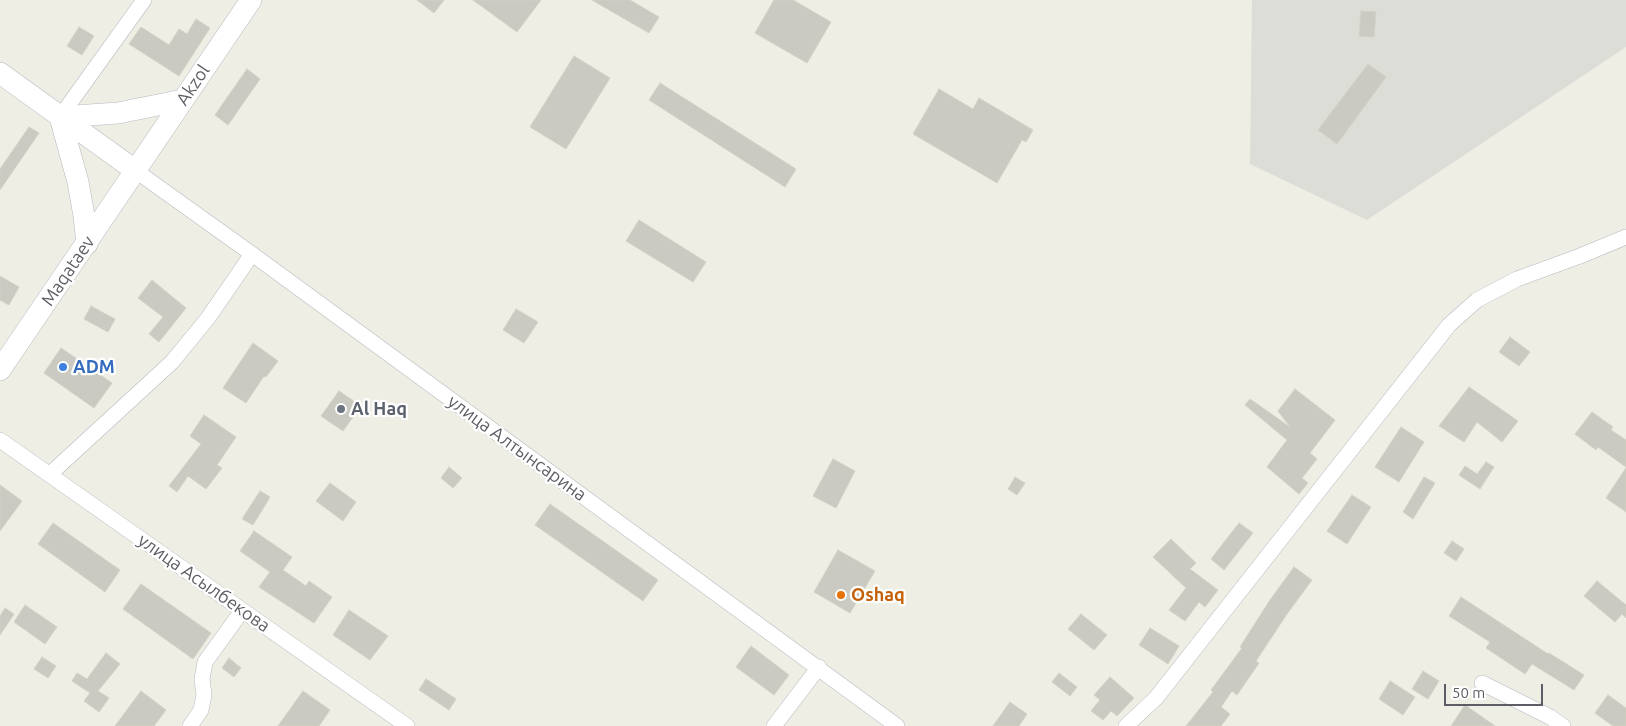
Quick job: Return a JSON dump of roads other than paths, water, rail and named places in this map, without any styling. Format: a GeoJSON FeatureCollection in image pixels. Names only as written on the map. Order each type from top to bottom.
{"type":"FeatureCollection","features":[{"type":"Feature","properties":{"kind":"main road","name":"Akzol"},"geometry":{"type":"LineString","coordinates":[[136,171],[251,0]]}},
{"type":"Feature","properties":{"kind":"main road"},"geometry":{"type":"LineString","coordinates":[[0,73],[136,171]]}},
{"type":"Feature","properties":{"kind":"main road"},"geometry":{"type":"LineString","coordinates":[[60,117],[118,113],[183,100]]}},
{"type":"Feature","properties":{"kind":"main road"},"geometry":{"type":"LineString","coordinates":[[60,117],[78,182],[84,216],[86,244]]}},
{"type":"Feature","properties":{"kind":"main road","name":"Maqataev"},"geometry":{"type":"LineString","coordinates":[[0,370],[136,171]]}},
{"type":"Feature","properties":{"kind":"street"},"geometry":{"type":"LineString","coordinates":[[60,117],[144,0]]}},
{"type":"Feature","properties":{"kind":"street","name":"улица Алтынсарина"},"geometry":{"type":"LineString","coordinates":[[136,171],[897,726]]}},
{"type":"Feature","properties":{"kind":"street"},"geometry":{"type":"LineString","coordinates":[[1126,726],[1156,698],[1449,324],[1477,300],[1517,279],[1626,237]]}},
{"type":"Feature","properties":{"kind":"street"},"geometry":{"type":"LineString","coordinates":[[50,474],[172,362],[208,318],[252,254]]}},
{"type":"Feature","properties":{"kind":"street","name":"улица Асылбекова"},"geometry":{"type":"LineString","coordinates":[[0,440],[407,726]]}},
{"type":"Feature","properties":{"kind":"street"},"geometry":{"type":"LineString","coordinates":[[190,726],[201,710],[204,695],[202,679],[205,662],[242,611]]}},
{"type":"Feature","properties":{"kind":"street"},"geometry":{"type":"LineString","coordinates":[[774,726],[818,667]]}},
{"type":"Feature","properties":{"kind":"street"},"geometry":{"type":"LineString","coordinates":[[1482,683],[1550,716],[1563,726]]}},
{"type":"Feature","properties":{"kind":"place","name":"ADM"},"geometry":{"type":"Point","coordinates":[63,367]}},
{"type":"Feature","properties":{"kind":"place","name":"Al Haq"},"geometry":{"type":"Point","coordinates":[341,409]}},
{"type":"Feature","properties":{"kind":"place","name":"Oshaq"},"geometry":{"type":"Point","coordinates":[841,595]}}]}
